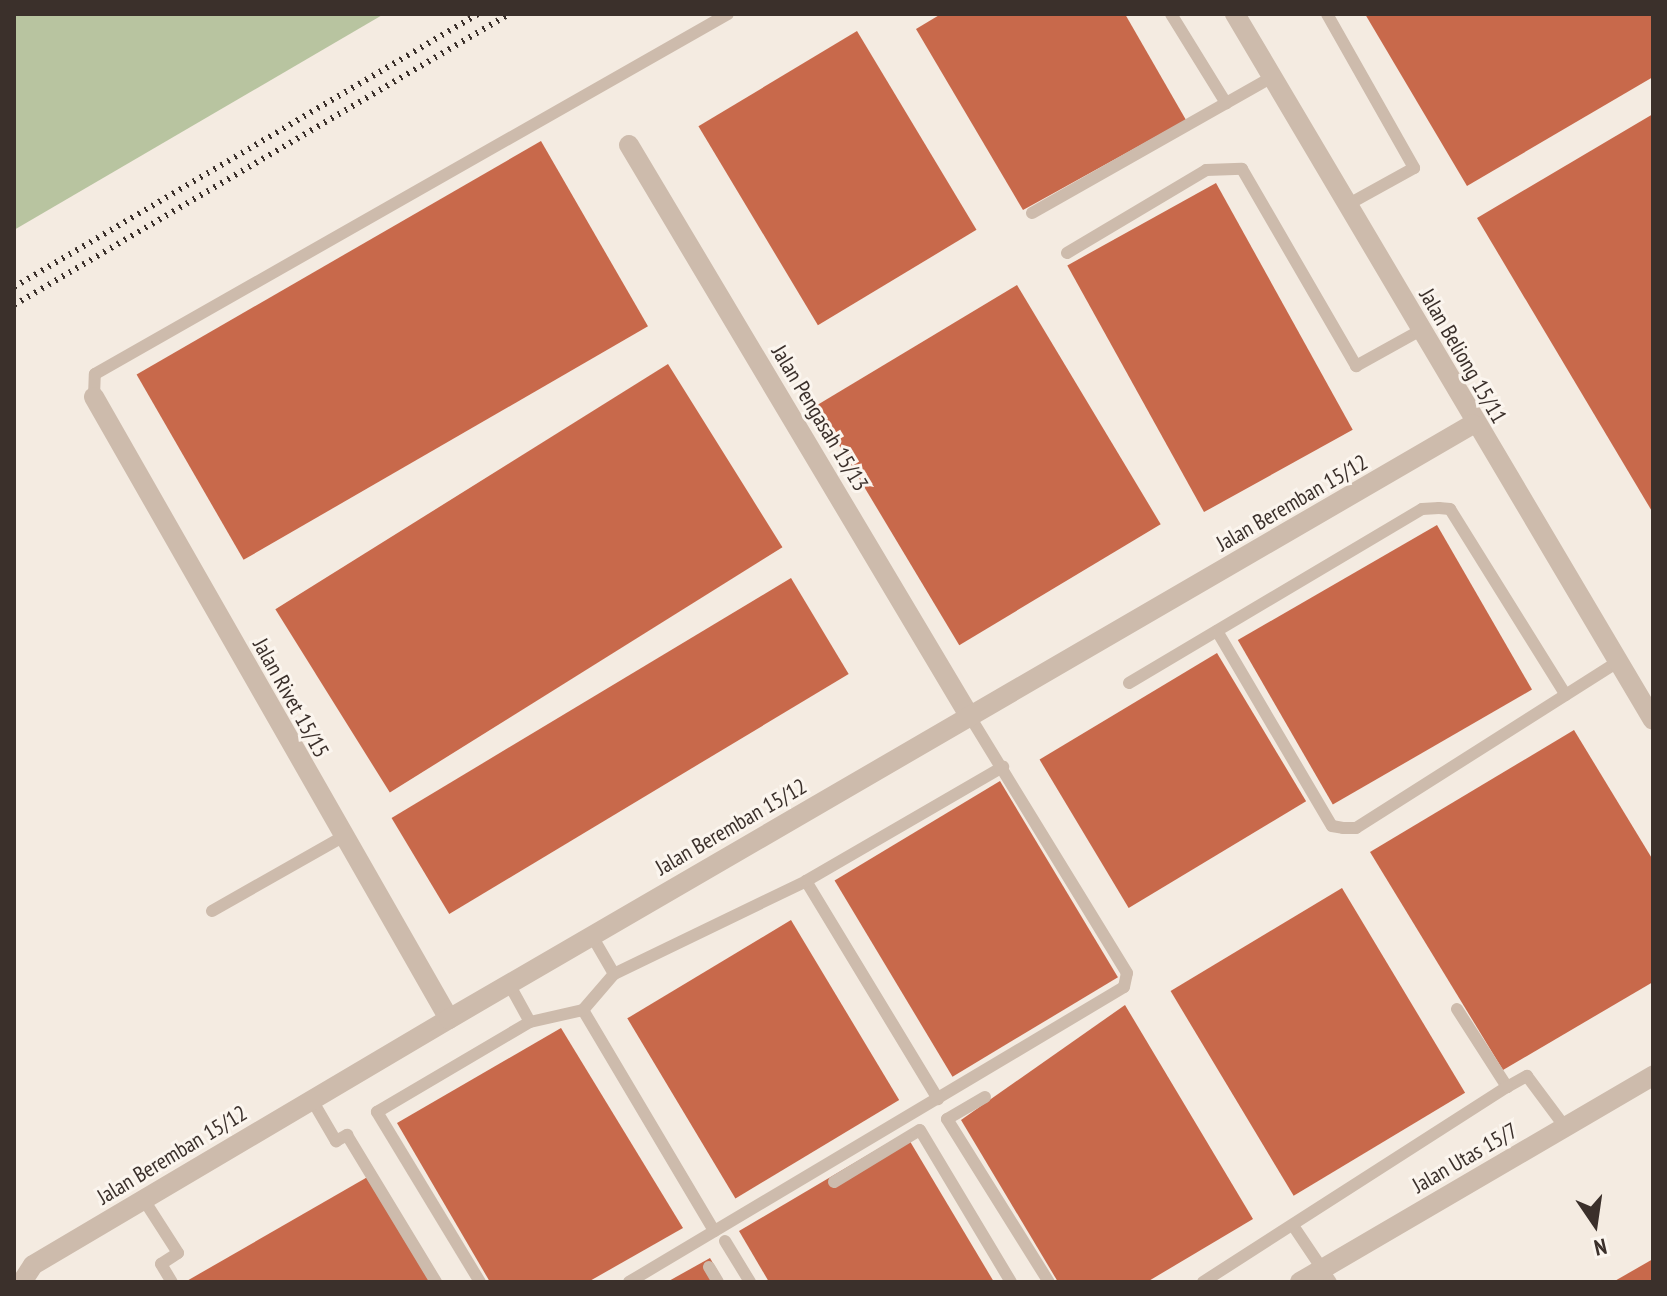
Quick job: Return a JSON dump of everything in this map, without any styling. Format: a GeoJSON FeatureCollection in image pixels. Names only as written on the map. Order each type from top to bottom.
{"type":"FeatureCollection","features":[{"type":"Feature","properties":{"kind":"street","name":"Jalan Beliong 15/11"},"geometry":{"type":"LineString","coordinates":[[1235,14],[1473,424],[1653,720]]}},
{"type":"Feature","properties":{"kind":"street","name":"Jalan Pengasah 15/13"},"geometry":{"type":"LineString","coordinates":[[629,145],[970,717]]}},
{"type":"Feature","properties":{"kind":"street","name":"Jalan Rivet 15/15"},"geometry":{"type":"LineString","coordinates":[[94,397],[342,837],[449,1019]]}},
{"type":"Feature","properties":{"kind":"street","name":"Jalan Beremban 15/12"},"geometry":{"type":"LineString","coordinates":[[22,1282],[33,1265],[312,1100],[1473,424]]}},
{"type":"Feature","properties":{"kind":"street","name":"Jalan Utas 15/7"},"geometry":{"type":"LineString","coordinates":[[1300,1282],[1328,1275],[1565,1127],[1653,1076]]}},
{"type":"Feature","properties":{"kind":"lane"},"geometry":{"type":"LineString","coordinates":[[94,397],[95,374],[728,14]]}},
{"type":"Feature","properties":{"kind":"lane"},"geometry":{"type":"LineString","coordinates":[[1171,14],[1226,103]]}},
{"type":"Feature","properties":{"kind":"lane"},"geometry":{"type":"LineString","coordinates":[[1327,14],[1414,168],[1347,205]]}},
{"type":"Feature","properties":{"kind":"lane"},"geometry":{"type":"LineString","coordinates":[[1032,213],[1272,77]]}},
{"type":"Feature","properties":{"kind":"lane"},"geometry":{"type":"LineString","coordinates":[[1067,253],[1206,170],[1242,169],[1356,366],[1421,330]]}},
{"type":"Feature","properties":{"kind":"lane"},"geometry":{"type":"LineString","coordinates":[[1129,683],[1422,509],[1450,509],[1566,695]]}},
{"type":"Feature","properties":{"kind":"lane"},"geometry":{"type":"LineString","coordinates":[[1217,631],[1332,826],[1343,828],[1356,828],[1618,662]]}},
{"type":"Feature","properties":{"kind":"lane"},"geometry":{"type":"LineString","coordinates":[[629,1282],[1124,987],[1127,973],[970,717]]}},
{"type":"Feature","properties":{"kind":"lane"},"geometry":{"type":"LineString","coordinates":[[480,1282],[377,1112],[530,1022],[583,1010],[614,974],[806,881],[1003,767]]}},
{"type":"Feature","properties":{"kind":"lane"},"geometry":{"type":"LineString","coordinates":[[212,911],[342,837]]}},
{"type":"Feature","properties":{"kind":"lane"},"geometry":{"type":"LineString","coordinates":[[806,881],[938,1099]]}},
{"type":"Feature","properties":{"kind":"lane"},"geometry":{"type":"LineString","coordinates":[[592,936],[614,974]]}},
{"type":"Feature","properties":{"kind":"lane"},"geometry":{"type":"LineString","coordinates":[[509,984],[530,1022]]}},
{"type":"Feature","properties":{"kind":"lane"},"geometry":{"type":"LineString","coordinates":[[1457,1009],[1507,1087]]}},
{"type":"Feature","properties":{"kind":"lane"},"geometry":{"type":"LineString","coordinates":[[583,1010],[714,1231]]}},
{"type":"Feature","properties":{"kind":"lane"},"geometry":{"type":"LineString","coordinates":[[1203,1282],[1294,1227],[1527,1076],[1565,1127]]}},
{"type":"Feature","properties":{"kind":"lane"},"geometry":{"type":"LineString","coordinates":[[985,1097],[947,1119],[1049,1282]]}},
{"type":"Feature","properties":{"kind":"lane"},"geometry":{"type":"LineString","coordinates":[[312,1100],[336,1141],[347,1135],[436,1282]]}},
{"type":"Feature","properties":{"kind":"lane"},"geometry":{"type":"LineString","coordinates":[[834,1182],[920,1130],[1011,1282]]}},
{"type":"Feature","properties":{"kind":"lane"},"geometry":{"type":"LineString","coordinates":[[144,1200],[178,1253],[161,1264],[172,1282]]}},
{"type":"Feature","properties":{"kind":"lane"},"geometry":{"type":"LineString","coordinates":[[1294,1227],[1328,1275]]}},
{"type":"Feature","properties":{"kind":"lane"},"geometry":{"type":"LineString","coordinates":[[725,1241],[750,1282]]}},
{"type":"Feature","properties":{"kind":"lane"},"geometry":{"type":"LineString","coordinates":[[709,1267],[718,1282]]}},
{"type":"Feature","properties":{"kind":"green space"},"geometry":{"type":"Polygon","coordinates":[[[14,14],[384,14],[14,230],[14,14]]]}},
{"type":"Feature","properties":{"kind":"building"},"geometry":{"type":"Polygon","coordinates":[[[941,14],[1125,14],[1186,120],[1023,210],[916,29],[941,14]]]}},
{"type":"Feature","properties":{"kind":"building"},"geometry":{"type":"Polygon","coordinates":[[[1365,14],[1653,14],[1653,77],[1467,186],[1365,14]]]}},
{"type":"Feature","properties":{"kind":"building"},"geometry":{"type":"Polygon","coordinates":[[[857,31],[976,230],[818,325],[698,126],[857,31]]]}},
{"type":"Feature","properties":{"kind":"building"},"geometry":{"type":"Polygon","coordinates":[[[1653,114],[1653,513],[1477,218],[1653,114]]]}},
{"type":"Feature","properties":{"kind":"building"},"geometry":{"type":"Polygon","coordinates":[[[541,141],[648,326],[244,560],[137,375],[541,141]]]}},
{"type":"Feature","properties":{"kind":"building"},"geometry":{"type":"Polygon","coordinates":[[[1216,183],[1353,430],[1204,512],[1067,265],[1216,183]]]}},
{"type":"Feature","properties":{"kind":"building"},"geometry":{"type":"Polygon","coordinates":[[[1017,285],[1161,524],[959,645],[816,406],[1017,285]]]}},
{"type":"Feature","properties":{"kind":"building"},"geometry":{"type":"Polygon","coordinates":[[[668,364],[782,547],[390,793],[275,609],[668,364]]]}},
{"type":"Feature","properties":{"kind":"building"},"geometry":{"type":"Polygon","coordinates":[[[1437,525],[1532,690],[1333,805],[1238,640],[1437,525]]]}},
{"type":"Feature","properties":{"kind":"building"},"geometry":{"type":"Polygon","coordinates":[[[791,578],[849,674],[449,914],[392,818],[791,578]]]}},
{"type":"Feature","properties":{"kind":"building"},"geometry":{"type":"Polygon","coordinates":[[[1217,653],[1306,801],[1129,908],[1040,760],[1217,653]]]}},
{"type":"Feature","properties":{"kind":"building"},"geometry":{"type":"Polygon","coordinates":[[[1574,730],[1653,860],[1653,982],[1503,1070],[1370,852],[1574,730]]]}},
{"type":"Feature","properties":{"kind":"building"},"geometry":{"type":"Polygon","coordinates":[[[1000,781],[1118,977],[953,1077],[835,880],[1000,781]]]}},
{"type":"Feature","properties":{"kind":"building"},"geometry":{"type":"Polygon","coordinates":[[[1342,888],[1465,1093],[1294,1196],[1171,991],[1342,888]]]}},
{"type":"Feature","properties":{"kind":"building"},"geometry":{"type":"Polygon","coordinates":[[[791,920],[899,1100],[735,1198],[627,1018],[791,920]]]}},
{"type":"Feature","properties":{"kind":"building"},"geometry":{"type":"Polygon","coordinates":[[[1125,1005],[1253,1219],[1147,1282],[1058,1282],[961,1120],[1125,1005]]]}},
{"type":"Feature","properties":{"kind":"building"},"geometry":{"type":"Polygon","coordinates":[[[561,1028],[683,1228],[588,1282],[490,1282],[397,1123],[561,1028]]]}},
{"type":"Feature","properties":{"kind":"building"},"geometry":{"type":"Polygon","coordinates":[[[905,1133],[994,1282],[769,1282],[739,1231],[905,1133]]]}},
{"type":"Feature","properties":{"kind":"building"},"geometry":{"type":"Polygon","coordinates":[[[371,1175],[433,1282],[185,1282],[371,1175]]]}},
{"type":"Feature","properties":{"kind":"building"},"geometry":{"type":"Polygon","coordinates":[[[710,1258],[724,1282],[667,1282],[710,1258]]]}},
{"type":"Feature","properties":{"kind":"building"},"geometry":{"type":"Polygon","coordinates":[[[1653,1259],[1653,1282],[1613,1282],[1653,1259]]]}},
{"type":"Feature","properties":{"kind":"railway"},"geometry":{"type":"LineString","coordinates":[[14,287],[478,14]]}},
{"type":"Feature","properties":{"kind":"railway"},"geometry":{"type":"LineString","coordinates":[[14,305],[509,14]]}}]}
